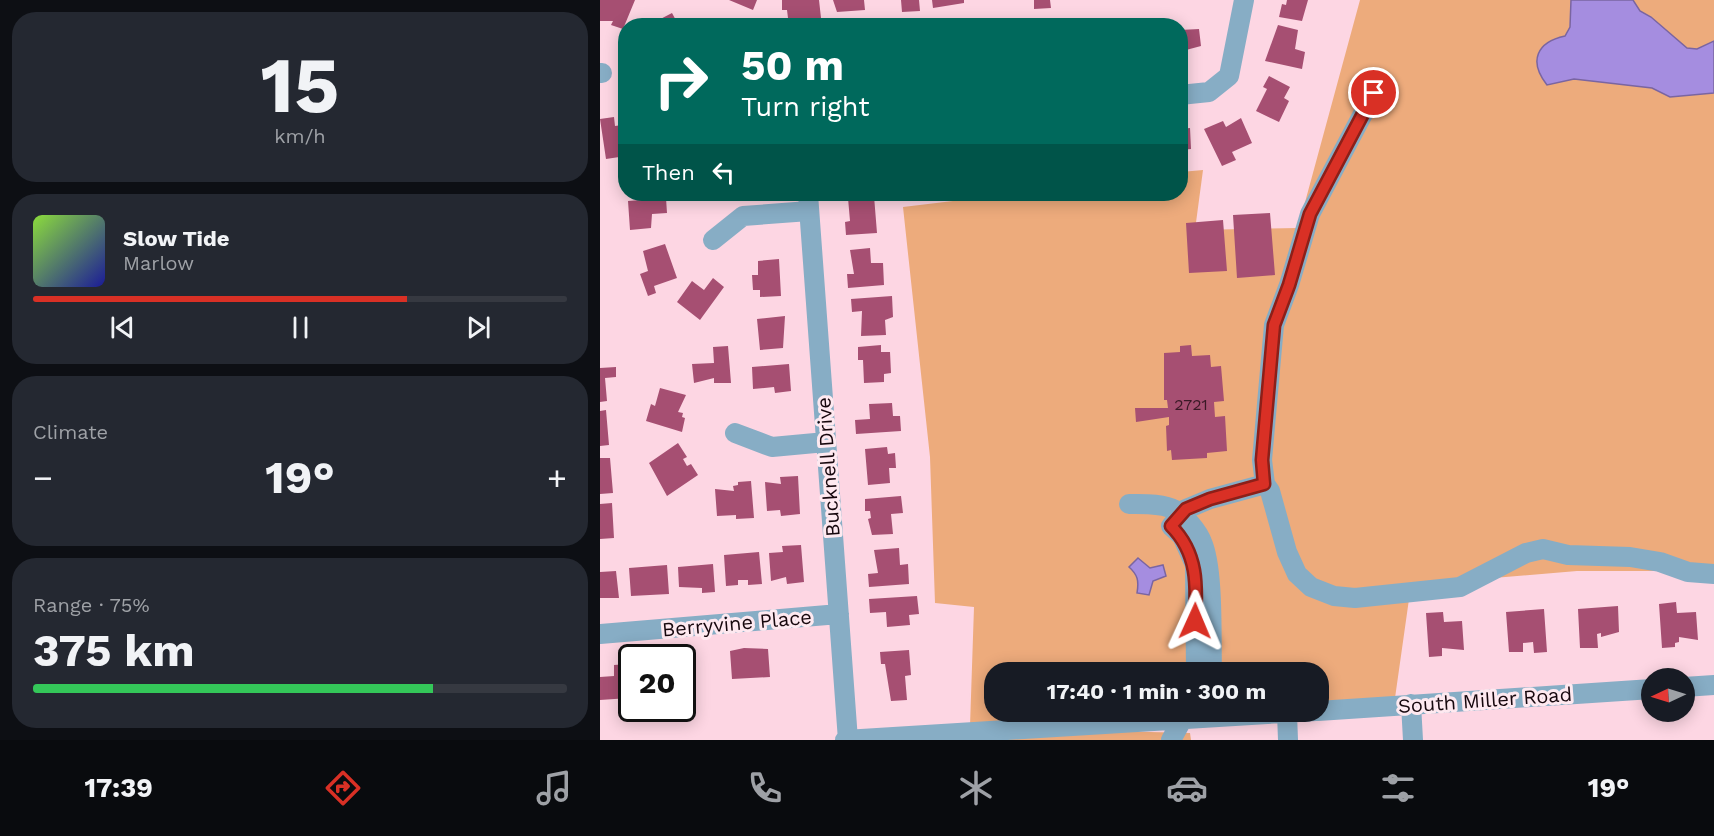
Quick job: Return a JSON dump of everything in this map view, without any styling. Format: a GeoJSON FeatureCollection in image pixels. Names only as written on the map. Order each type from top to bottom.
{"type":"FeatureCollection","features":[{"type":"Feature","properties":{"kind":"street"},"geometry":{"type":"LineString","coordinates":[[1188,93],[1209,92],[1229,76],[1244,0]]}},
{"type":"Feature","properties":{"kind":"street"},"geometry":{"type":"LineString","coordinates":[[1374,93],[1310,214],[1289,285],[1274,325],[1262,460],[1264,484],[1270,491],[1287,552],[1297,574],[1311,587],[1334,597],[1355,598],[1460,587],[1526,553],[1543,549],[1568,555],[1630,557],[1660,562],[1688,572],[1714,574]]}},
{"type":"Feature","properties":{"kind":"street"},"geometry":{"type":"LineString","coordinates":[[713,240],[742,216],[808,202]]}},
{"type":"Feature","properties":{"kind":"street","name":"Bucknell Drive"},"geometry":{"type":"LineString","coordinates":[[808,202],[847,740]]}},
{"type":"Feature","properties":{"kind":"street"},"geometry":{"type":"LineString","coordinates":[[735,433],[772,447],[826,442]]}},
{"type":"Feature","properties":{"kind":"street"},"geometry":{"type":"LineString","coordinates":[[1196,662],[1195,564],[1182,536],[1171,526],[1186,509],[1210,499],[1264,484]]}},
{"type":"Feature","properties":{"kind":"street"},"geometry":{"type":"LineString","coordinates":[[1129,504],[1150,504],[1174,509],[1202,542],[1208,568],[1212,662]]}},
{"type":"Feature","properties":{"kind":"street","name":"Berryvine Place"},"geometry":{"type":"LineString","coordinates":[[600,634],[839,614]]}},
{"type":"Feature","properties":{"kind":"street"},"geometry":{"type":"LineString","coordinates":[[1695,687],[1714,686]]}},
{"type":"Feature","properties":{"kind":"street","name":"South Miller Road"},"geometry":{"type":"LineString","coordinates":[[1329,710],[1641,690]]}},
{"type":"Feature","properties":{"kind":"street"},"geometry":{"type":"LineString","coordinates":[[1411,704],[1413,740]]}},
{"type":"Feature","properties":{"kind":"street","name":"South Miller Road"},"geometry":{"type":"LineString","coordinates":[[847,740],[1100,722]]}},
{"type":"Feature","properties":{"kind":"street"},"geometry":{"type":"LineString","coordinates":[[1171,740],[1181,722]]}},
{"type":"Feature","properties":{"kind":"street"},"geometry":{"type":"LineString","coordinates":[[1287,722],[1288,740]]}},
{"type":"Feature","properties":{"kind":"shaded area"},"geometry":{"type":"Polygon","coordinates":[[[1360,0],[1714,0],[1714,571],[1577,571],[1411,585],[1395,698],[1329,703],[1329,662],[984,662],[984,722],[1035,722],[970,726],[974,607],[935,603],[930,457],[903,207],[953,201],[1188,201],[1188,171],[1203,170],[1195,230],[1298,228],[1360,0]]]}},
{"type":"Feature","properties":{"kind":"shaded area"},"geometry":{"type":"Polygon","coordinates":[[[1571,0],[1633,0],[1640,11],[1651,17],[1687,48],[1697,49],[1714,41],[1714,93],[1670,97],[1652,88],[1574,79],[1547,85],[1538,68],[1538,54],[1548,43],[1565,36],[1570,27],[1571,0]]]}},
{"type":"Feature","properties":{"kind":"shaded area"},"geometry":{"type":"Polygon","coordinates":[[[1138,558],[1150,568],[1163,565],[1166,576],[1153,581],[1149,595],[1137,593],[1137,578],[1129,567],[1138,558]]]}},
{"type":"Feature","properties":{"kind":"shaded area"},"geometry":{"type":"Polygon","coordinates":[[[1110,731],[1190,733],[1191,740],[970,740],[1110,731]]]}},
{"type":"Feature","properties":{"kind":"building"},"geometry":{"type":"Polygon","coordinates":[[[600,0],[635,0],[628,18],[618,18],[618,27],[611,25],[613,21],[600,21],[600,0]]]}},
{"type":"Feature","properties":{"kind":"building"},"geometry":{"type":"Polygon","coordinates":[[[729,0],[757,0],[753,10],[729,0]]]}},
{"type":"Feature","properties":{"kind":"building"},"geometry":{"type":"Polygon","coordinates":[[[782,0],[819,0],[821,18],[788,18],[787,10],[782,10],[782,0]]]}},
{"type":"Feature","properties":{"kind":"building"},"geometry":{"type":"Polygon","coordinates":[[[833,0],[864,0],[865,10],[837,12],[833,0]]]}},
{"type":"Feature","properties":{"kind":"building"},"geometry":{"type":"Polygon","coordinates":[[[901,0],[919,0],[920,11],[902,12],[901,0]]]}},
{"type":"Feature","properties":{"kind":"building"},"geometry":{"type":"Polygon","coordinates":[[[932,0],[964,0],[964,3],[933,8],[932,0]]]}},
{"type":"Feature","properties":{"kind":"building"},"geometry":{"type":"Polygon","coordinates":[[[1034,0],[1050,0],[1051,8],[1034,9],[1034,0]]]}},
{"type":"Feature","properties":{"kind":"building"},"geometry":{"type":"Polygon","coordinates":[[[1287,0],[1308,0],[1302,21],[1279,17],[1282,4],[1286,5],[1287,0]]]}},
{"type":"Feature","properties":{"kind":"building"},"geometry":{"type":"Polygon","coordinates":[[[672,13],[675,18],[662,18],[672,13]]]}},
{"type":"Feature","properties":{"kind":"building"},"geometry":{"type":"Polygon","coordinates":[[[1278,25],[1298,30],[1295,49],[1305,52],[1302,69],[1265,61],[1278,25]]]}},
{"type":"Feature","properties":{"kind":"building"},"geometry":{"type":"Polygon","coordinates":[[[1199,29],[1201,46],[1188,49],[1188,30],[1199,29]]]}},
{"type":"Feature","properties":{"kind":"building"},"geometry":{"type":"Polygon","coordinates":[[[1269,76],[1290,87],[1284,98],[1289,101],[1279,122],[1256,111],[1267,89],[1263,87],[1269,76]]]}},
{"type":"Feature","properties":{"kind":"building"},"geometry":{"type":"Polygon","coordinates":[[[614,117],[615,126],[618,126],[618,157],[606,159],[600,119],[614,117]]]}},
{"type":"Feature","properties":{"kind":"building"},"geometry":{"type":"Polygon","coordinates":[[[1241,118],[1252,143],[1232,152],[1236,160],[1222,166],[1204,129],[1223,121],[1226,127],[1241,118]]]}},
{"type":"Feature","properties":{"kind":"building"},"geometry":{"type":"Polygon","coordinates":[[[1188,128],[1190,128],[1191,149],[1188,149],[1188,128]]]}},
{"type":"Feature","properties":{"kind":"building"},"geometry":{"type":"Polygon","coordinates":[[[628,201],[666,201],[667,213],[652,214],[651,228],[630,230],[628,201]]]}},
{"type":"Feature","properties":{"kind":"building"},"geometry":{"type":"Polygon","coordinates":[[[848,201],[874,201],[877,233],[846,235],[845,222],[850,221],[848,201]]]}},
{"type":"Feature","properties":{"kind":"building"},"geometry":{"type":"Polygon","coordinates":[[[1270,213],[1275,275],[1237,278],[1233,215],[1270,213]]]}},
{"type":"Feature","properties":{"kind":"building"},"geometry":{"type":"Polygon","coordinates":[[[1223,220],[1227,271],[1189,273],[1186,223],[1223,220]]]}},
{"type":"Feature","properties":{"kind":"building"},"geometry":{"type":"Polygon","coordinates":[[[665,244],[677,278],[654,286],[656,293],[648,296],[640,274],[648,271],[643,251],[665,244]]]}},
{"type":"Feature","properties":{"kind":"building"},"geometry":{"type":"Polygon","coordinates":[[[870,248],[871,263],[883,263],[884,285],[848,288],[847,274],[854,274],[850,250],[870,248]]]}},
{"type":"Feature","properties":{"kind":"building"},"geometry":{"type":"Polygon","coordinates":[[[779,259],[781,296],[760,297],[760,290],[753,290],[752,275],[758,275],[758,261],[779,259]]]}},
{"type":"Feature","properties":{"kind":"building"},"geometry":{"type":"Polygon","coordinates":[[[713,278],[724,287],[700,320],[677,302],[692,281],[704,290],[713,278]]]}},
{"type":"Feature","properties":{"kind":"building"},"geometry":{"type":"Polygon","coordinates":[[[892,296],[893,317],[885,320],[886,335],[861,336],[862,311],[852,312],[851,299],[892,296]]]}},
{"type":"Feature","properties":{"kind":"building"},"geometry":{"type":"Polygon","coordinates":[[[785,316],[783,348],[760,350],[757,319],[785,316]]]}},
{"type":"Feature","properties":{"kind":"building"},"geometry":{"type":"Polygon","coordinates":[[[881,345],[881,352],[890,352],[891,373],[884,374],[884,382],[864,383],[863,360],[858,360],[858,347],[881,345]]]}},
{"type":"Feature","properties":{"kind":"building"},"geometry":{"type":"Polygon","coordinates":[[[1191,345],[1192,356],[1210,355],[1211,367],[1221,366],[1224,401],[1214,402],[1215,417],[1225,416],[1227,451],[1207,453],[1207,458],[1172,460],[1171,450],[1167,451],[1166,426],[1169,425],[1169,417],[1136,422],[1135,408],[1168,408],[1167,400],[1164,400],[1164,353],[1180,352],[1180,346],[1191,345]]]}},
{"type":"Feature","properties":{"kind":"building"},"geometry":{"type":"Polygon","coordinates":[[[728,346],[731,383],[714,383],[714,378],[694,383],[692,364],[714,363],[713,347],[728,346]]]}},
{"type":"Feature","properties":{"kind":"building"},"geometry":{"type":"Polygon","coordinates":[[[789,364],[791,391],[775,393],[774,387],[753,389],[752,367],[789,364]]]}},
{"type":"Feature","properties":{"kind":"building"},"geometry":{"type":"Polygon","coordinates":[[[616,367],[616,377],[605,378],[607,401],[600,402],[600,368],[616,367]]]}},
{"type":"Feature","properties":{"kind":"building"},"geometry":{"type":"Polygon","coordinates":[[[660,388],[686,395],[678,412],[683,413],[682,417],[685,418],[682,432],[646,421],[651,404],[655,406],[660,388]]]}},
{"type":"Feature","properties":{"kind":"building"},"geometry":{"type":"Polygon","coordinates":[[[892,403],[893,416],[900,416],[901,431],[856,434],[855,420],[870,419],[869,404],[892,403]]]}},
{"type":"Feature","properties":{"kind":"building"},"geometry":{"type":"Polygon","coordinates":[[[606,410],[609,445],[600,446],[600,411],[606,410]]]}},
{"type":"Feature","properties":{"kind":"building"},"geometry":{"type":"Polygon","coordinates":[[[678,443],[687,457],[683,459],[687,466],[691,464],[698,475],[667,496],[649,463],[678,443]]]}},
{"type":"Feature","properties":{"kind":"building"},"geometry":{"type":"Polygon","coordinates":[[[887,447],[888,454],[895,453],[896,468],[889,468],[890,483],[868,485],[865,449],[887,447]]]}},
{"type":"Feature","properties":{"kind":"building"},"geometry":{"type":"Polygon","coordinates":[[[600,458],[610,458],[613,493],[600,494],[600,458]]]}},
{"type":"Feature","properties":{"kind":"building"},"geometry":{"type":"Polygon","coordinates":[[[798,476],[800,514],[781,516],[780,510],[767,511],[765,482],[781,484],[780,477],[798,476]]]}},
{"type":"Feature","properties":{"kind":"building"},"geometry":{"type":"Polygon","coordinates":[[[751,481],[754,518],[736,519],[736,515],[717,516],[715,489],[734,491],[733,486],[738,485],[738,482],[751,481]]]}},
{"type":"Feature","properties":{"kind":"building"},"geometry":{"type":"Polygon","coordinates":[[[901,496],[903,513],[891,514],[893,534],[872,535],[868,519],[871,518],[870,511],[865,511],[865,499],[901,496]]]}},
{"type":"Feature","properties":{"kind":"building"},"geometry":{"type":"Polygon","coordinates":[[[612,503],[614,538],[600,539],[600,504],[612,503]]]}},
{"type":"Feature","properties":{"kind":"building"},"geometry":{"type":"Polygon","coordinates":[[[801,545],[804,582],[787,584],[786,577],[771,581],[769,553],[783,552],[782,546],[801,545]]]}},
{"type":"Feature","properties":{"kind":"building"},"geometry":{"type":"Polygon","coordinates":[[[899,548],[900,565],[908,564],[909,584],[869,587],[868,574],[878,573],[874,550],[899,548]]]}},
{"type":"Feature","properties":{"kind":"building"},"geometry":{"type":"Polygon","coordinates":[[[759,552],[762,584],[748,585],[748,580],[738,580],[738,585],[726,586],[724,555],[759,552]]]}},
{"type":"Feature","properties":{"kind":"building"},"geometry":{"type":"Polygon","coordinates":[[[713,564],[715,592],[702,593],[702,588],[679,587],[678,567],[713,564]]]}},
{"type":"Feature","properties":{"kind":"building"},"geometry":{"type":"Polygon","coordinates":[[[667,565],[669,594],[631,596],[629,568],[667,565]]]}},
{"type":"Feature","properties":{"kind":"building"},"geometry":{"type":"Polygon","coordinates":[[[616,571],[619,598],[600,598],[600,572],[616,571]]]}},
{"type":"Feature","properties":{"kind":"building"},"geometry":{"type":"Polygon","coordinates":[[[917,596],[919,614],[909,615],[910,625],[887,627],[886,612],[870,613],[869,599],[917,596]]]}},
{"type":"Feature","properties":{"kind":"building"},"geometry":{"type":"Polygon","coordinates":[[[1676,602],[1677,613],[1696,612],[1698,640],[1679,637],[1679,642],[1675,643],[1675,647],[1662,648],[1659,604],[1676,602]]]}},
{"type":"Feature","properties":{"kind":"building"},"geometry":{"type":"Polygon","coordinates":[[[1618,606],[1619,632],[1601,637],[1601,633],[1597,634],[1598,648],[1580,648],[1578,609],[1618,606]]]}},
{"type":"Feature","properties":{"kind":"building"},"geometry":{"type":"Polygon","coordinates":[[[1544,609],[1547,652],[1534,653],[1533,642],[1523,643],[1523,652],[1509,652],[1506,612],[1544,609]]]}},
{"type":"Feature","properties":{"kind":"building"},"geometry":{"type":"Polygon","coordinates":[[[1443,612],[1444,622],[1462,621],[1464,650],[1442,648],[1442,656],[1429,657],[1426,613],[1443,612]]]}},
{"type":"Feature","properties":{"kind":"building"},"geometry":{"type":"Polygon","coordinates":[[[744,648],[768,649],[770,677],[732,679],[730,651],[744,648]]]}},
{"type":"Feature","properties":{"kind":"building"},"geometry":{"type":"Polygon","coordinates":[[[909,650],[911,675],[905,676],[907,700],[891,701],[885,664],[881,664],[880,652],[909,650]]]}},
{"type":"Feature","properties":{"kind":"building"},"geometry":{"type":"Polygon","coordinates":[[[614,665],[618,665],[618,699],[600,700],[600,677],[614,676],[614,665]]]}},
{"type":"Feature","properties":{"kind":"route"},"geometry":{"type":"LineString","coordinates":[[1195,621],[1195,564],[1182,536],[1171,526],[1186,509],[1210,499],[1264,484],[1262,460],[1274,325],[1289,285],[1310,214],[1374,93]]}}]}
